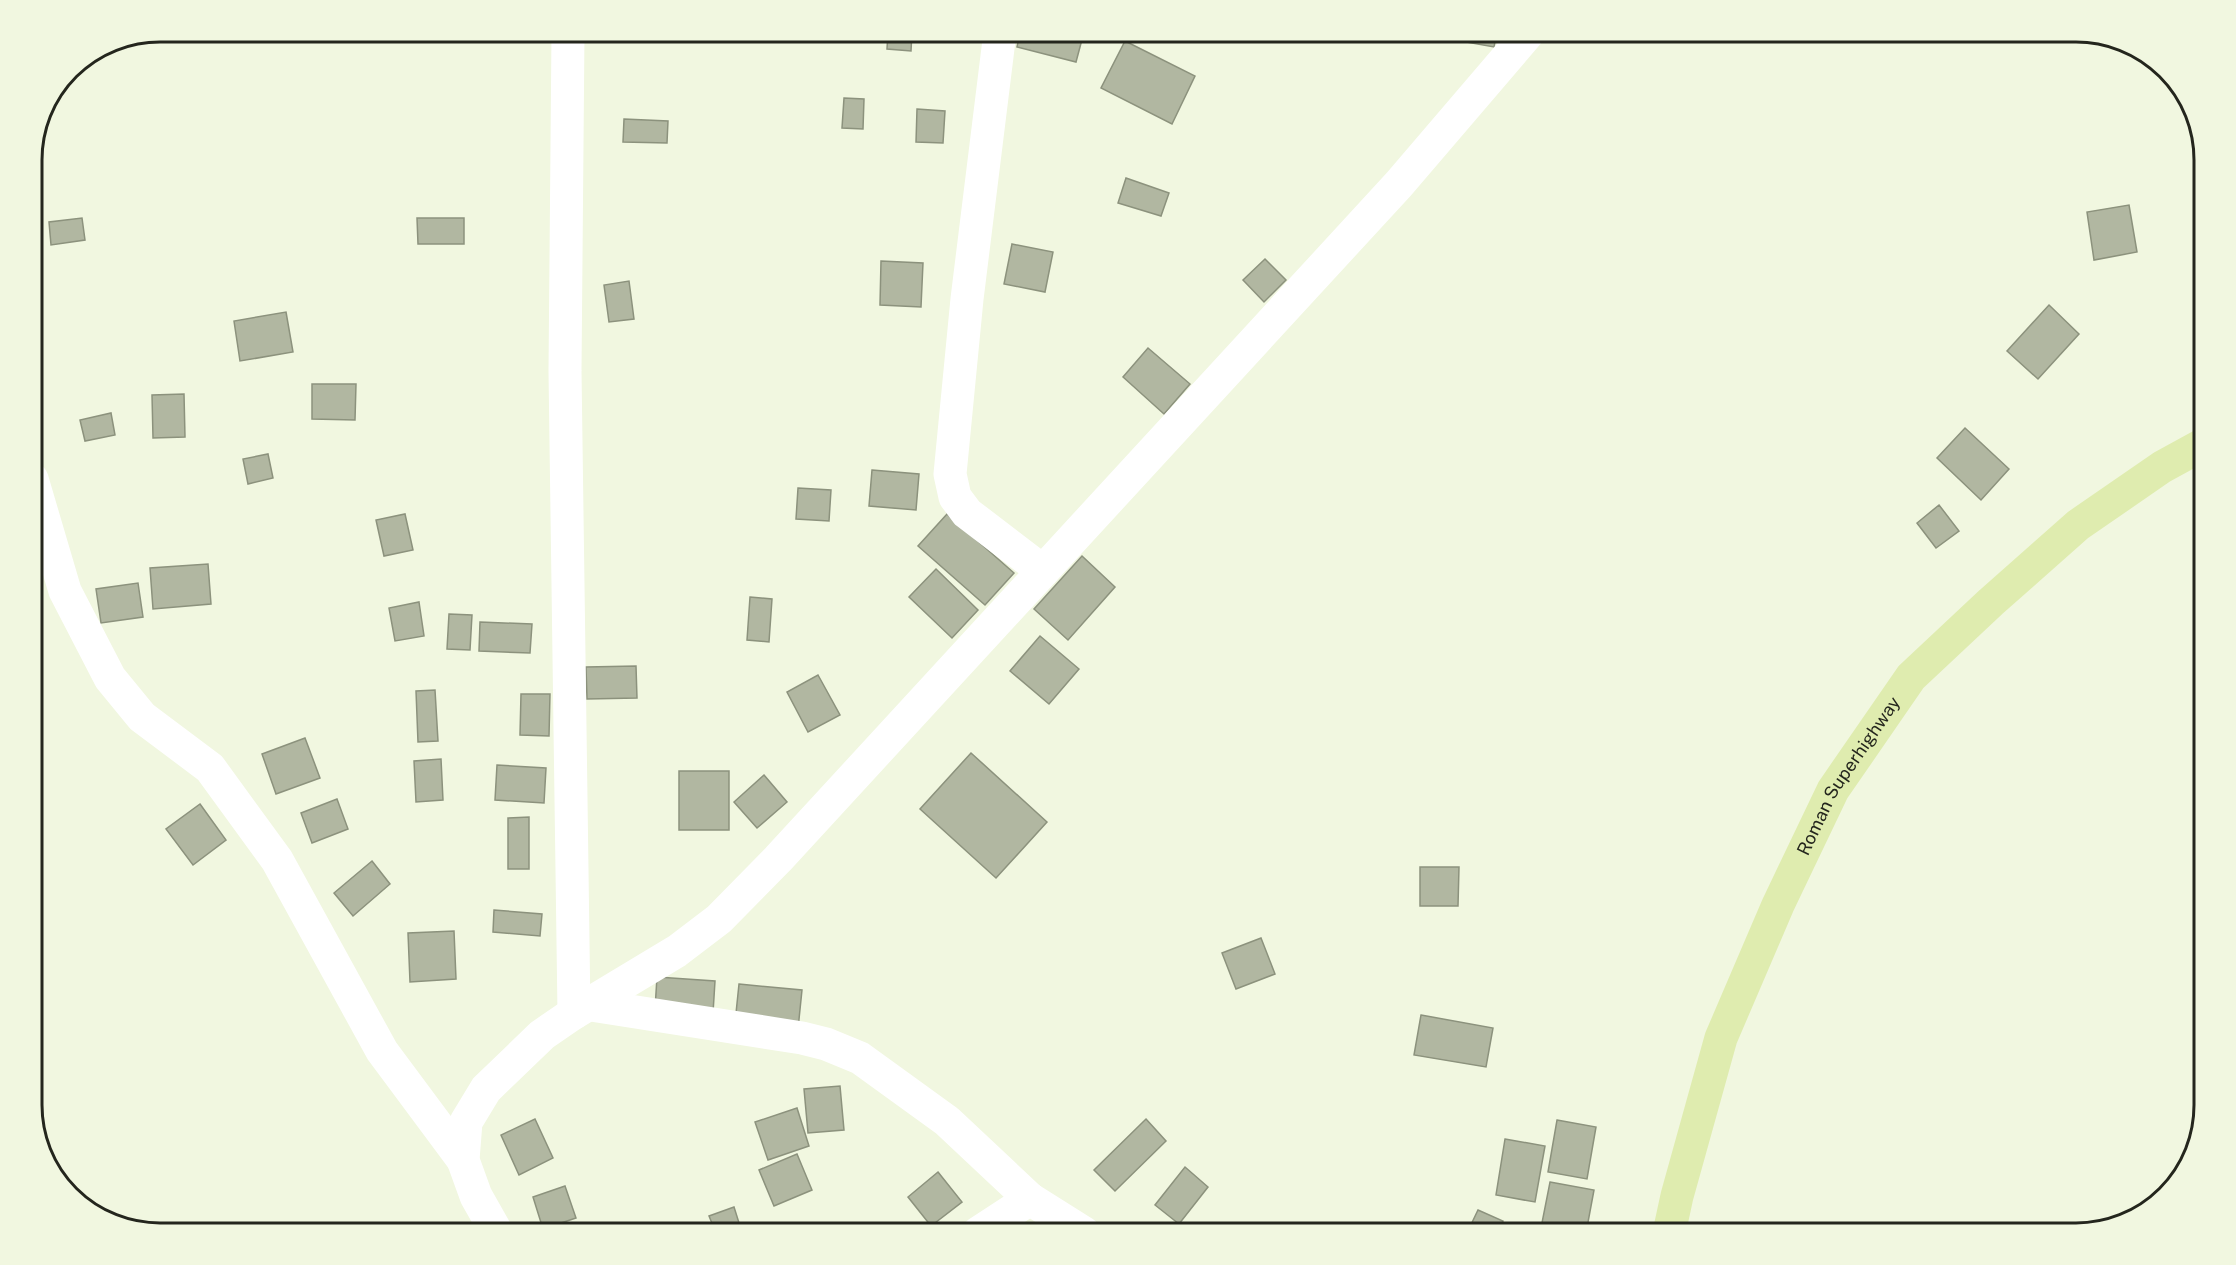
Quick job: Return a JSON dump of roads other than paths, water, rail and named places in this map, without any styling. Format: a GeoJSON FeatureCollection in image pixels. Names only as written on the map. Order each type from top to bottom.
{"type":"FeatureCollection","features":[{"type":"Feature","properties":{"kind":"main road","name":"Roman Superhighway"},"geometry":{"type":"LineString","coordinates":[[1671,1223],[1721,1038],[1778,905],[1833,790],[1911,677],[1951,639],[2078,525],[2162,467],[2194,449]]}},
{"type":"Feature","properties":{"kind":"street"},"geometry":{"type":"LineString","coordinates":[[568,42],[565,371],[583,1009]]}},
{"type":"Feature","properties":{"kind":"street"},"geometry":{"type":"LineString","coordinates":[[999,42],[967,299],[950,474],[956,497],[967,513],[1043,571]]}},
{"type":"Feature","properties":{"kind":"street"},"geometry":{"type":"LineString","coordinates":[[463,1160],[466,1122],[486,1089],[542,1035],[676,951],[719,919],[778,859],[1400,184],[1521,42]]}},
{"type":"Feature","properties":{"kind":"street"},"geometry":{"type":"LineString","coordinates":[[42,513],[65,591],[110,678],[142,717],[210,768],[277,860],[382,1051],[463,1160],[476,1196],[491,1223]]}},
{"type":"Feature","properties":{"kind":"street"},"geometry":{"type":"LineString","coordinates":[[583,1009],[802,1038],[826,1044],[860,1058],[947,1121],[1030,1199],[1068,1223]]}},
{"type":"Feature","properties":{"kind":"street"},"geometry":{"type":"LineString","coordinates":[[993,1223],[1030,1199]]}}]}
